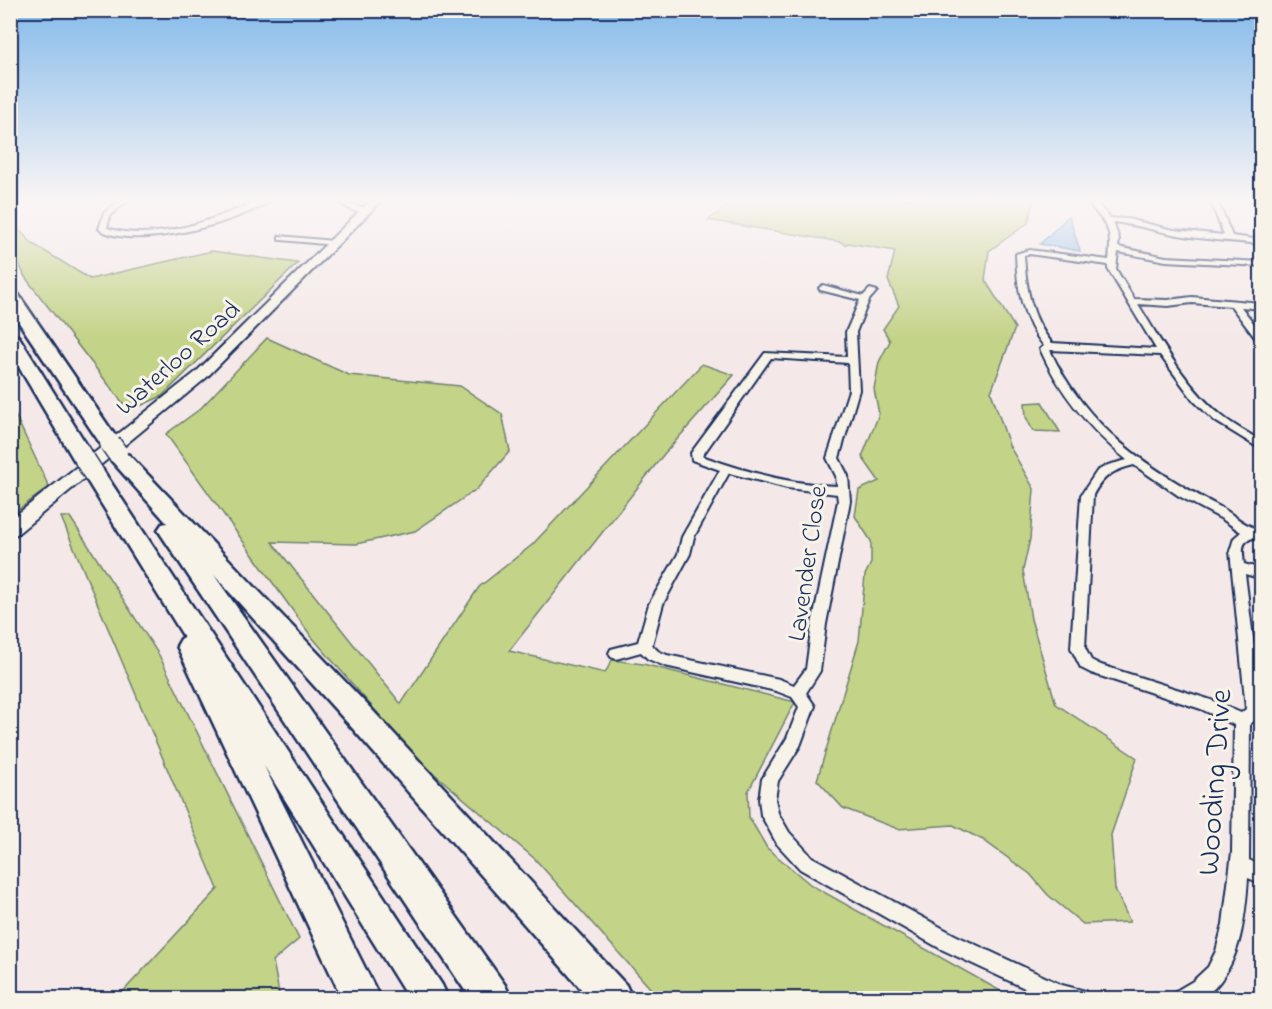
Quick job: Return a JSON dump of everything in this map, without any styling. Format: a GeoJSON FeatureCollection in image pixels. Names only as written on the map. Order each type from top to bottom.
{"type":"FeatureCollection","features":[{"type":"Feature","properties":{"kind":"highway"},"geometry":{"type":"LineString","coordinates":[[10,294],[492,999]]}},
{"type":"Feature","properties":{"kind":"highway"},"geometry":{"type":"LineString","coordinates":[[10,337],[89,467],[429,999]]}},
{"type":"Feature","properties":{"kind":"highway"},"geometry":{"type":"LineString","coordinates":[[116,452],[364,721],[613,999]]}},
{"type":"Feature","properties":{"kind":"highway"},"geometry":{"type":"LineString","coordinates":[[146,556],[361,999]]}},
{"type":"Feature","properties":{"kind":"street","name":"Waterloo Road"},"geometry":{"type":"LineString","coordinates":[[10,530],[201,375],[331,246]]}},
{"type":"Feature","properties":{"kind":"street"},"geometry":{"type":"LineString","coordinates":[[1262,264],[1166,259],[1115,249],[1112,257],[1112,268],[1163,352],[1198,399],[1219,419],[1262,447]]}},
{"type":"Feature","properties":{"kind":"street"},"geometry":{"type":"LineString","coordinates":[[1049,346],[1037,330],[1024,303],[1020,254],[1029,252],[1112,263]]}},
{"type":"Feature","properties":{"kind":"street","name":"Lavender Close"},"geometry":{"type":"LineString","coordinates":[[797,693],[813,671],[819,624],[844,501],[842,476],[833,458],[854,390],[851,332],[869,295],[823,288]]}},
{"type":"Feature","properties":{"kind":"street"},"geometry":{"type":"LineString","coordinates":[[1132,301],[1168,303],[1192,300],[1262,306]]}},
{"type":"Feature","properties":{"kind":"street"},"geometry":{"type":"LineString","coordinates":[[1234,304],[1262,341]]}},
{"type":"Feature","properties":{"kind":"street"},"geometry":{"type":"LineString","coordinates":[[1049,346],[1163,352]]}},
{"type":"Feature","properties":{"kind":"street"},"geometry":{"type":"LineString","coordinates":[[1049,346],[1045,350],[1064,388],[1083,412],[1137,461],[1182,492],[1256,533]]}},
{"type":"Feature","properties":{"kind":"street"},"geometry":{"type":"LineString","coordinates":[[842,490],[820,490],[726,469],[696,458],[697,453],[768,355],[853,360]]}},
{"type":"Feature","properties":{"kind":"street"},"geometry":{"type":"LineString","coordinates":[[1137,461],[1113,467],[1096,477],[1088,495],[1078,648],[1086,664],[1096,669],[1206,704],[1253,716]]}},
{"type":"Feature","properties":{"kind":"street"},"geometry":{"type":"LineString","coordinates":[[644,646],[656,604],[684,554],[688,537],[726,469]]}},
{"type":"Feature","properties":{"kind":"street","name":"Wooding Drive"},"geometry":{"type":"LineString","coordinates":[[1183,999],[1216,973],[1230,936],[1253,716],[1237,567],[1237,543],[1240,537],[1256,533]]}},
{"type":"Feature","properties":{"kind":"street"},"geometry":{"type":"LineString","coordinates":[[1237,567],[1262,574]]}},
{"type":"Feature","properties":{"kind":"street"},"geometry":{"type":"LineString","coordinates":[[616,653],[644,646]]}},
{"type":"Feature","properties":{"kind":"street"},"geometry":{"type":"LineString","coordinates":[[644,646],[653,655],[665,660],[778,685],[797,693],[807,706],[794,741],[770,779],[767,799],[770,815],[783,838],[806,863],[948,942],[1061,995],[1078,999]]}},
{"type":"Feature","properties":{"kind":"street"},"geometry":{"type":"LineString","coordinates":[[1239,865],[1262,875]]}},
{"type":"Feature","properties":{"kind":"green space"},"geometry":{"type":"Polygon","coordinates":[[[11,246],[36,246],[90,279],[212,251],[298,263],[162,396],[129,411],[25,277],[11,246]]]}},
{"type":"Feature","properties":{"kind":"green space"},"geometry":{"type":"Polygon","coordinates":[[[866,246],[996,246],[989,251],[985,280],[1015,328],[991,392],[1009,445],[1034,489],[1030,539],[1023,570],[1031,619],[1056,704],[1137,758],[1111,835],[1115,889],[1130,922],[1083,924],[1048,895],[1030,874],[983,840],[953,825],[898,829],[843,808],[817,780],[859,641],[865,575],[871,563],[871,541],[855,516],[859,490],[879,481],[862,457],[879,414],[874,389],[879,362],[890,341],[883,329],[899,306],[888,280],[895,251],[866,246]]]}},
{"type":"Feature","properties":{"kind":"green space"},"geometry":{"type":"Polygon","coordinates":[[[267,338],[349,375],[460,386],[502,414],[510,451],[477,489],[415,531],[356,544],[272,542],[401,704],[479,587],[532,545],[702,364],[734,375],[664,454],[509,651],[605,673],[612,660],[643,664],[795,702],[748,792],[749,817],[767,848],[811,885],[1013,998],[659,998],[535,859],[417,759],[311,636],[166,434],[200,409],[267,338]]]}},
{"type":"Feature","properties":{"kind":"green space"},"geometry":{"type":"Polygon","coordinates":[[[1042,402],[1060,432],[1033,431],[1026,417],[1025,403],[1042,402]]]}},
{"type":"Feature","properties":{"kind":"green space"},"geometry":{"type":"Polygon","coordinates":[[[11,406],[49,487],[11,515],[10,514],[11,406]]]}},
{"type":"Feature","properties":{"kind":"green space"},"geometry":{"type":"Polygon","coordinates":[[[61,517],[70,517],[159,655],[299,939],[273,961],[280,998],[117,998],[218,889],[61,517]]]}},
{"type":"Feature","properties":{"kind":"water"},"geometry":{"type":"Polygon","coordinates":[[[1052,246],[1078,246],[1080,251],[1052,246]]]}}]}
